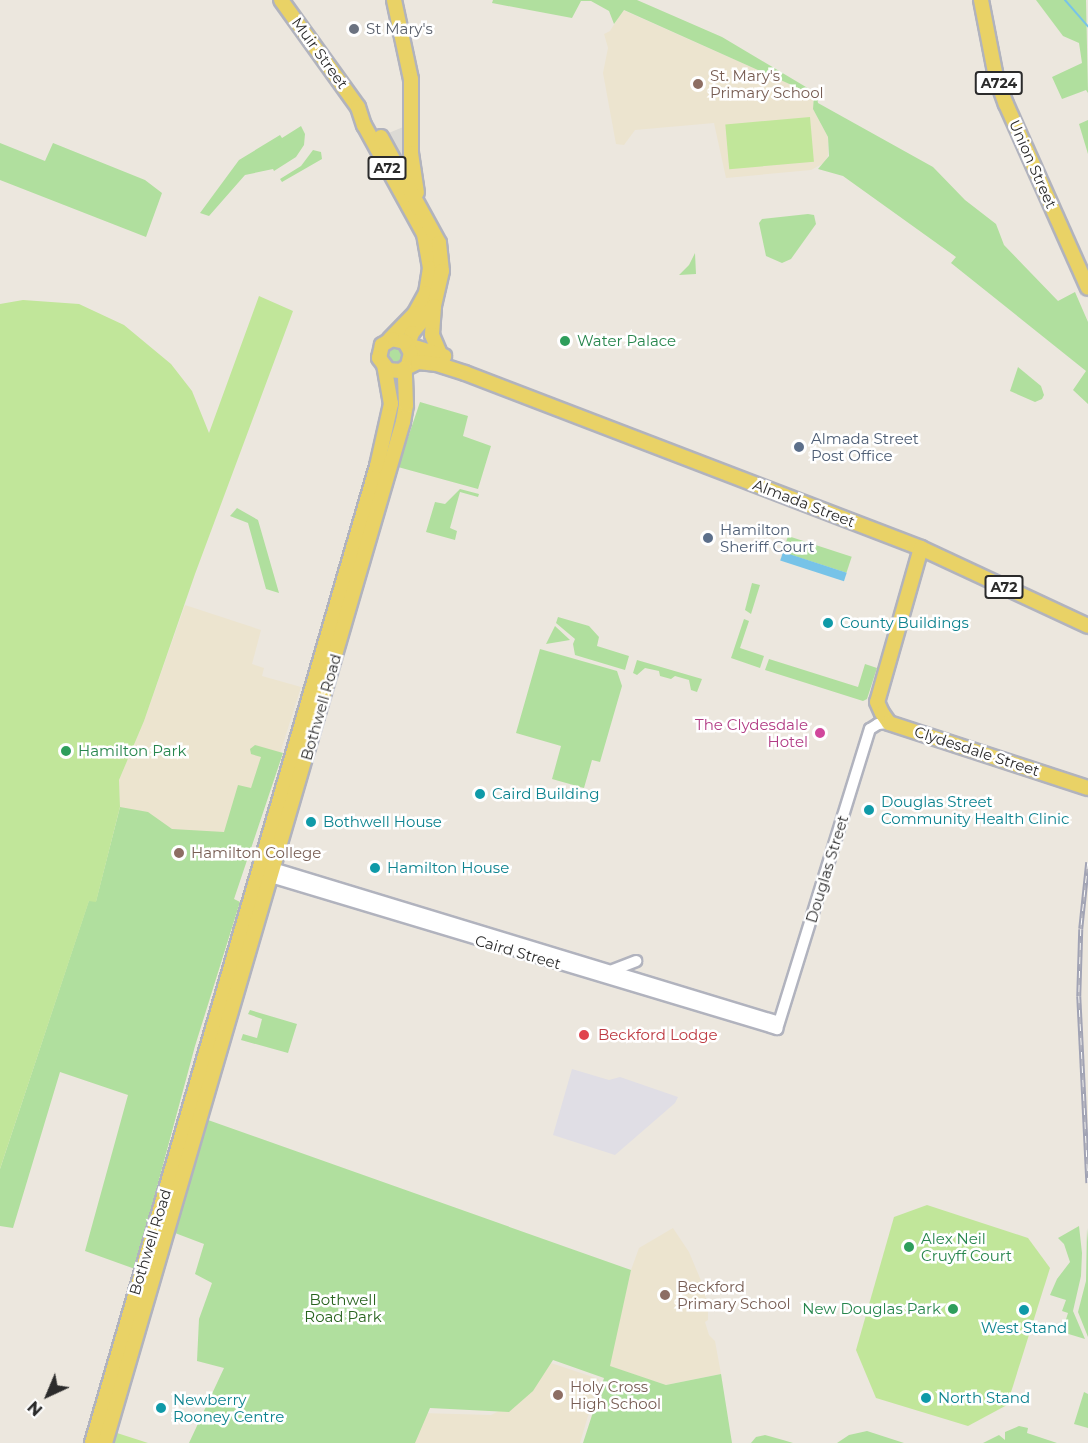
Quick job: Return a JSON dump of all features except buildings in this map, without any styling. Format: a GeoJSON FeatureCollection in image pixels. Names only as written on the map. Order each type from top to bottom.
{"type":"FeatureCollection","features":[{"type":"Feature","properties":{"kind":"main road","name":"Muir Street"},"geometry":{"type":"LineString","coordinates":[[281,0],[358,107],[369,118],[421,228],[430,259],[430,276],[423,302],[389,340]]}},
{"type":"Feature","properties":{"kind":"main road","name":"Muir Street"},"geometry":{"type":"LineString","coordinates":[[394,0],[411,79],[411,153],[421,207]]}},
{"type":"Feature","properties":{"kind":"main road","name":"Union Street"},"geometry":{"type":"LineString","coordinates":[[981,0],[996,77],[1006,104],[1088,288]]}},
{"type":"Feature","properties":{"kind":"main road","name":"Muir Street"},"geometry":{"type":"LineString","coordinates":[[390,162],[421,207],[438,238],[442,277],[434,306],[432,335],[440,354]]}},
{"type":"Feature","properties":{"kind":"main road","name":"Muir Street"},"geometry":{"type":"LineString","coordinates":[[408,345],[412,333],[434,306]]}},
{"type":"Feature","properties":{"kind":"main road"},"geometry":{"type":"LineString","coordinates":[[399,339],[408,345],[411,353],[406,366],[394,371],[384,366],[379,353],[382,345],[389,340],[399,339]]}},
{"type":"Feature","properties":{"kind":"main road","name":"Almada Street"},"geometry":{"type":"LineString","coordinates":[[408,345],[440,354],[506,381],[514,392]]}},
{"type":"Feature","properties":{"kind":"main road","name":"Almada Street"},"geometry":{"type":"LineString","coordinates":[[406,366],[418,362],[437,364],[514,392],[921,548],[1088,626]]}},
{"type":"Feature","properties":{"kind":"main road","name":"Bothwell Road"},"geometry":{"type":"LineString","coordinates":[[266,871],[377,466],[391,404],[384,366]]}},
{"type":"Feature","properties":{"kind":"main road","name":"Bothwell Road"},"geometry":{"type":"LineString","coordinates":[[105,1443],[266,871],[403,422],[406,405],[406,366]]}},
{"type":"Feature","properties":{"kind":"main road"},"geometry":{"type":"LineString","coordinates":[[889,723],[877,702],[921,548]]}},
{"type":"Feature","properties":{"kind":"main road","name":"Clydesdale Street"},"geometry":{"type":"LineString","coordinates":[[889,723],[1088,788]]}},
{"type":"Feature","properties":{"kind":"main road","name":"Bothwell Road"},"geometry":{"type":"LineString","coordinates":[[92,1443],[216,1043]]}},
{"type":"Feature","properties":{"kind":"street","name":"Douglas Street"},"geometry":{"type":"LineString","coordinates":[[778,1025],[870,729],[878,724],[889,723]]}},
{"type":"Feature","properties":{"kind":"street","name":"Caird Street"},"geometry":{"type":"LineString","coordinates":[[266,871],[609,970],[778,1025]]}},
{"type":"Feature","properties":{"kind":"street","name":"Caird Street"},"geometry":{"type":"LineString","coordinates":[[266,871],[778,1025]]}},
{"type":"Feature","properties":{"kind":"street"},"geometry":{"type":"LineString","coordinates":[[609,970],[624,968],[636,961]]}},
{"type":"Feature","properties":{"kind":"shaded area","name":"St. Mary's Primary School"},"geometry":{"type":"Polygon","coordinates":[[[623,10],[814,95],[813,109],[828,137],[828,156],[824,163],[811,170],[726,178],[714,123],[635,130],[624,145],[616,144],[603,73],[608,48],[604,34],[610,31],[623,10]]]}},
{"type":"Feature","properties":{"kind":"shaded area"},"geometry":{"type":"Polygon","coordinates":[[[408,125],[412,179],[384,135],[408,125]]]}},
{"type":"Feature","properties":{"kind":"shaded area","name":"Hamilton College"},"geometry":{"type":"Polygon","coordinates":[[[185,605],[261,630],[252,664],[264,668],[262,676],[301,687],[234,899],[240,902],[195,1046],[120,807],[119,780],[144,721],[185,605]]]}},
{"type":"Feature","properties":{"kind":"shaded area"},"geometry":{"type":"Polygon","coordinates":[[[572,1069],[609,1080],[620,1077],[678,1097],[675,1103],[615,1155],[553,1135],[572,1069]]]}},
{"type":"Feature","properties":{"kind":"shaded area","name":"Beckford Primary School"},"geometry":{"type":"Polygon","coordinates":[[[673,1228],[689,1252],[702,1283],[708,1307],[708,1320],[705,1322],[709,1335],[715,1341],[721,1374],[666,1385],[609,1366],[631,1270],[639,1248],[673,1228]]]}},
{"type":"Feature","properties":{"kind":"shaded area","name":"Holy Cross High School"},"geometry":{"type":"Polygon","coordinates":[[[548,1362],[599,1379],[580,1443],[410,1443],[421,1413],[491,1415],[511,1405],[548,1362]]]}},
{"type":"Feature","properties":{"kind":"green space"},"geometry":{"type":"Polygon","coordinates":[[[493,0],[637,0],[722,37],[816,93],[818,103],[933,167],[965,200],[996,224],[1004,245],[1058,301],[1075,292],[1088,322],[1088,404],[1073,390],[1086,371],[951,263],[956,257],[843,176],[818,169],[829,156],[828,137],[813,109],[814,95],[624,10],[614,24],[609,11],[591,1],[581,1],[572,18],[492,3],[493,0]]]}},
{"type":"Feature","properties":{"kind":"green space"},"geometry":{"type":"Polygon","coordinates":[[[1036,0],[1086,0],[1088,93],[1086,90],[1062,99],[1052,77],[1082,63],[1079,43],[1063,36],[1036,0]]]}},
{"type":"Feature","properties":{"kind":"green space"},"geometry":{"type":"Polygon","coordinates":[[[810,117],[814,162],[729,169],[725,124],[810,117]]]}},
{"type":"Feature","properties":{"kind":"green space"},"geometry":{"type":"Polygon","coordinates":[[[1088,120],[1088,154],[1079,124],[1088,120]]]}},
{"type":"Feature","properties":{"kind":"green space"},"geometry":{"type":"Polygon","coordinates":[[[301,126],[305,134],[304,145],[296,157],[274,171],[273,169],[245,175],[209,216],[200,213],[239,160],[280,135],[282,138],[301,126]]]}},
{"type":"Feature","properties":{"kind":"green space"},"geometry":{"type":"Polygon","coordinates":[[[0,143],[45,161],[53,143],[145,180],[162,193],[146,237],[0,180],[0,143]]]}},
{"type":"Feature","properties":{"kind":"green space"},"geometry":{"type":"Polygon","coordinates":[[[313,150],[321,152],[322,159],[282,182],[280,179],[301,166],[313,150]]]}},
{"type":"Feature","properties":{"kind":"green space"},"geometry":{"type":"Polygon","coordinates":[[[814,215],[816,224],[791,259],[782,263],[766,256],[759,223],[762,219],[814,215]]]}},
{"type":"Feature","properties":{"kind":"green space"},"geometry":{"type":"Polygon","coordinates":[[[695,253],[696,274],[679,275],[689,265],[695,253]]]}},
{"type":"Feature","properties":{"kind":"green space","name":"Hamilton Park"},"geometry":{"type":"Polygon","coordinates":[[[259,296],[293,311],[195,574],[144,721],[119,780],[120,807],[96,902],[89,901],[0,1169],[0,304],[23,300],[79,304],[124,325],[171,364],[192,391],[209,433],[259,296]]]}},
{"type":"Feature","properties":{"kind":"green space"},"geometry":{"type":"Polygon","coordinates":[[[395,346],[403,351],[404,355],[399,363],[395,364],[387,359],[386,355],[391,347],[395,346]]]}},
{"type":"Feature","properties":{"kind":"green space"},"geometry":{"type":"Polygon","coordinates":[[[1018,367],[1041,386],[1044,395],[1042,399],[1035,402],[1010,391],[1018,367]]]}},
{"type":"Feature","properties":{"kind":"green space"},"geometry":{"type":"Polygon","coordinates":[[[420,402],[468,416],[463,436],[491,446],[478,489],[398,467],[420,402]]]}},
{"type":"Feature","properties":{"kind":"green space"},"geometry":{"type":"Polygon","coordinates":[[[460,489],[479,494],[478,497],[460,492],[450,528],[457,531],[455,540],[426,532],[435,502],[445,504],[460,489]]]}},
{"type":"Feature","properties":{"kind":"green space"},"geometry":{"type":"Polygon","coordinates":[[[237,508],[258,520],[279,593],[266,589],[248,523],[230,516],[237,508]]]}},
{"type":"Feature","properties":{"kind":"green space"},"geometry":{"type":"Polygon","coordinates":[[[788,536],[852,557],[846,573],[783,552],[788,536]]]}},
{"type":"Feature","properties":{"kind":"green space"},"geometry":{"type":"Polygon","coordinates":[[[752,583],[760,585],[751,614],[745,610],[752,583]]]}},
{"type":"Feature","properties":{"kind":"green space"},"geometry":{"type":"Polygon","coordinates":[[[558,617],[589,626],[599,637],[597,646],[629,656],[625,670],[575,655],[573,644],[575,639],[556,623],[558,617]]]}},
{"type":"Feature","properties":{"kind":"green space"},"geometry":{"type":"Polygon","coordinates":[[[744,619],[749,621],[740,648],[764,656],[760,668],[731,658],[744,619]]]}},
{"type":"Feature","properties":{"kind":"green space"},"geometry":{"type":"Polygon","coordinates":[[[555,626],[570,640],[546,644],[555,626]]]}},
{"type":"Feature","properties":{"kind":"green space"},"geometry":{"type":"Polygon","coordinates":[[[540,649],[617,671],[622,686],[600,762],[592,760],[584,788],[552,779],[561,746],[516,733],[540,649]]]}},
{"type":"Feature","properties":{"kind":"green space"},"geometry":{"type":"Polygon","coordinates":[[[769,659],[858,687],[865,664],[877,668],[867,699],[863,701],[765,670],[769,659]]]}},
{"type":"Feature","properties":{"kind":"green space"},"geometry":{"type":"Polygon","coordinates":[[[637,660],[702,679],[697,692],[691,690],[689,680],[675,676],[671,679],[660,676],[659,671],[645,668],[637,675],[633,673],[637,660]]]}},
{"type":"Feature","properties":{"kind":"green space"},"geometry":{"type":"Polygon","coordinates":[[[255,745],[283,753],[234,899],[240,902],[195,1046],[135,1269],[85,1251],[128,1095],[60,1072],[13,1228],[0,1226],[0,1169],[89,900],[96,901],[120,807],[148,812],[172,829],[224,832],[238,785],[251,788],[261,757],[251,754],[250,749],[255,745]]]}},
{"type":"Feature","properties":{"kind":"green space"},"geometry":{"type":"Polygon","coordinates":[[[250,1010],[297,1024],[288,1053],[241,1040],[243,1034],[257,1038],[262,1019],[248,1014],[250,1010]]]}},
{"type":"Feature","properties":{"kind":"green space","name":"Bothwell Road Park"},"geometry":{"type":"Polygon","coordinates":[[[208,1120],[631,1270],[610,1366],[666,1385],[721,1374],[732,1443],[583,1443],[604,1378],[553,1360],[533,1391],[509,1412],[430,1408],[415,1443],[189,1443],[224,1368],[197,1361],[199,1319],[212,1283],[195,1274],[204,1244],[175,1233],[208,1120]]]}},
{"type":"Feature","properties":{"kind":"green space","name":"New Douglas Park"},"geometry":{"type":"Polygon","coordinates":[[[927,1205],[1028,1238],[1050,1268],[1007,1405],[968,1426],[876,1398],[856,1350],[894,1217],[927,1205]]]}},
{"type":"Feature","properties":{"kind":"green space"},"geometry":{"type":"Polygon","coordinates":[[[1079,1226],[1082,1253],[1081,1276],[1073,1311],[1085,1339],[1062,1332],[1068,1313],[1062,1311],[1066,1300],[1050,1295],[1057,1279],[1070,1262],[1064,1244],[1058,1238],[1079,1226]]]}},
{"type":"Feature","properties":{"kind":"green space"},"geometry":{"type":"Polygon","coordinates":[[[1087,1228],[1088,1337],[1078,1312],[1086,1281],[1087,1228]]]}},
{"type":"Feature","properties":{"kind":"green space"},"geometry":{"type":"Polygon","coordinates":[[[1084,1392],[1088,1394],[1088,1428],[1074,1424],[1084,1392]]]}},
{"type":"Feature","properties":{"kind":"green space"},"geometry":{"type":"Polygon","coordinates":[[[1019,1426],[1028,1428],[1027,1433],[1057,1443],[983,1443],[999,1435],[1005,1440],[1005,1432],[1019,1426]]]}},
{"type":"Feature","properties":{"kind":"green space"},"geometry":{"type":"Polygon","coordinates":[[[867,1431],[904,1443],[837,1443],[849,1435],[867,1431]]]}},
{"type":"Feature","properties":{"kind":"green space"},"geometry":{"type":"Polygon","coordinates":[[[117,1433],[148,1443],[114,1443],[117,1433]]]}},
{"type":"Feature","properties":{"kind":"green space"},"geometry":{"type":"Polygon","coordinates":[[[765,1435],[793,1443],[751,1443],[756,1437],[765,1435]]]}},
{"type":"Feature","properties":{"kind":"water"},"geometry":{"type":"Polygon","coordinates":[[[783,552],[847,573],[844,581],[780,561],[783,552]]]}},
{"type":"Feature","properties":{"kind":"waterway"},"geometry":{"type":"LineString","coordinates":[[1065,0],[1088,26]]}},
{"type":"Feature","properties":{"kind":"railway"},"geometry":{"type":"LineString","coordinates":[[1088,862],[1081,929],[1079,996],[1088,1183]]}},
{"type":"Feature","properties":{"kind":"place","name":"St Mary's"},"geometry":{"type":"Point","coordinates":[354,29]}},
{"type":"Feature","properties":{"kind":"place","name":"St. Mary's Primary School"},"geometry":{"type":"Point","coordinates":[698,84]}},
{"type":"Feature","properties":{"kind":"place","name":"Water Palace"},"geometry":{"type":"Point","coordinates":[565,341]}},
{"type":"Feature","properties":{"kind":"place","name":"Almada Street Post Office"},"geometry":{"type":"Point","coordinates":[799,447]}},
{"type":"Feature","properties":{"kind":"place","name":"Hamilton Sheriff Court"},"geometry":{"type":"Point","coordinates":[708,538]}},
{"type":"Feature","properties":{"kind":"place","name":"County Buildings"},"geometry":{"type":"Point","coordinates":[828,623]}},
{"type":"Feature","properties":{"kind":"place","name":"The Clydesdale Hotel"},"geometry":{"type":"Point","coordinates":[820,733]}},
{"type":"Feature","properties":{"kind":"place","name":"Hamilton Park"},"geometry":{"type":"Point","coordinates":[66,751]}},
{"type":"Feature","properties":{"kind":"place","name":"Caird Building"},"geometry":{"type":"Point","coordinates":[480,794]}},
{"type":"Feature","properties":{"kind":"place","name":"Douglas Street Community Health Clinic"},"geometry":{"type":"Point","coordinates":[869,810]}},
{"type":"Feature","properties":{"kind":"place","name":"Bothwell House"},"geometry":{"type":"Point","coordinates":[311,822]}},
{"type":"Feature","properties":{"kind":"place","name":"Hamilton College"},"geometry":{"type":"Point","coordinates":[179,853]}},
{"type":"Feature","properties":{"kind":"place","name":"Hamilton House"},"geometry":{"type":"Point","coordinates":[375,868]}},
{"type":"Feature","properties":{"kind":"place","name":"Beckford Lodge"},"geometry":{"type":"Point","coordinates":[584,1035]}},
{"type":"Feature","properties":{"kind":"place","name":"Alex Neil Cruyff Court"},"geometry":{"type":"Point","coordinates":[909,1247]}},
{"type":"Feature","properties":{"kind":"place","name":"Beckford Primary School"},"geometry":{"type":"Point","coordinates":[665,1295]}},
{"type":"Feature","properties":{"kind":"place","name":"New Douglas Park"},"geometry":{"type":"Point","coordinates":[953,1309]}},
{"type":"Feature","properties":{"kind":"place","name":"West Stand"},"geometry":{"type":"Point","coordinates":[1024,1310]}},
{"type":"Feature","properties":{"kind":"place","name":"Holy Cross High School"},"geometry":{"type":"Point","coordinates":[558,1395]}},
{"type":"Feature","properties":{"kind":"place","name":"North Stand"},"geometry":{"type":"Point","coordinates":[926,1398]}},
{"type":"Feature","properties":{"kind":"place","name":"Newberry Rooney Centre"},"geometry":{"type":"Point","coordinates":[161,1408]}}]}
